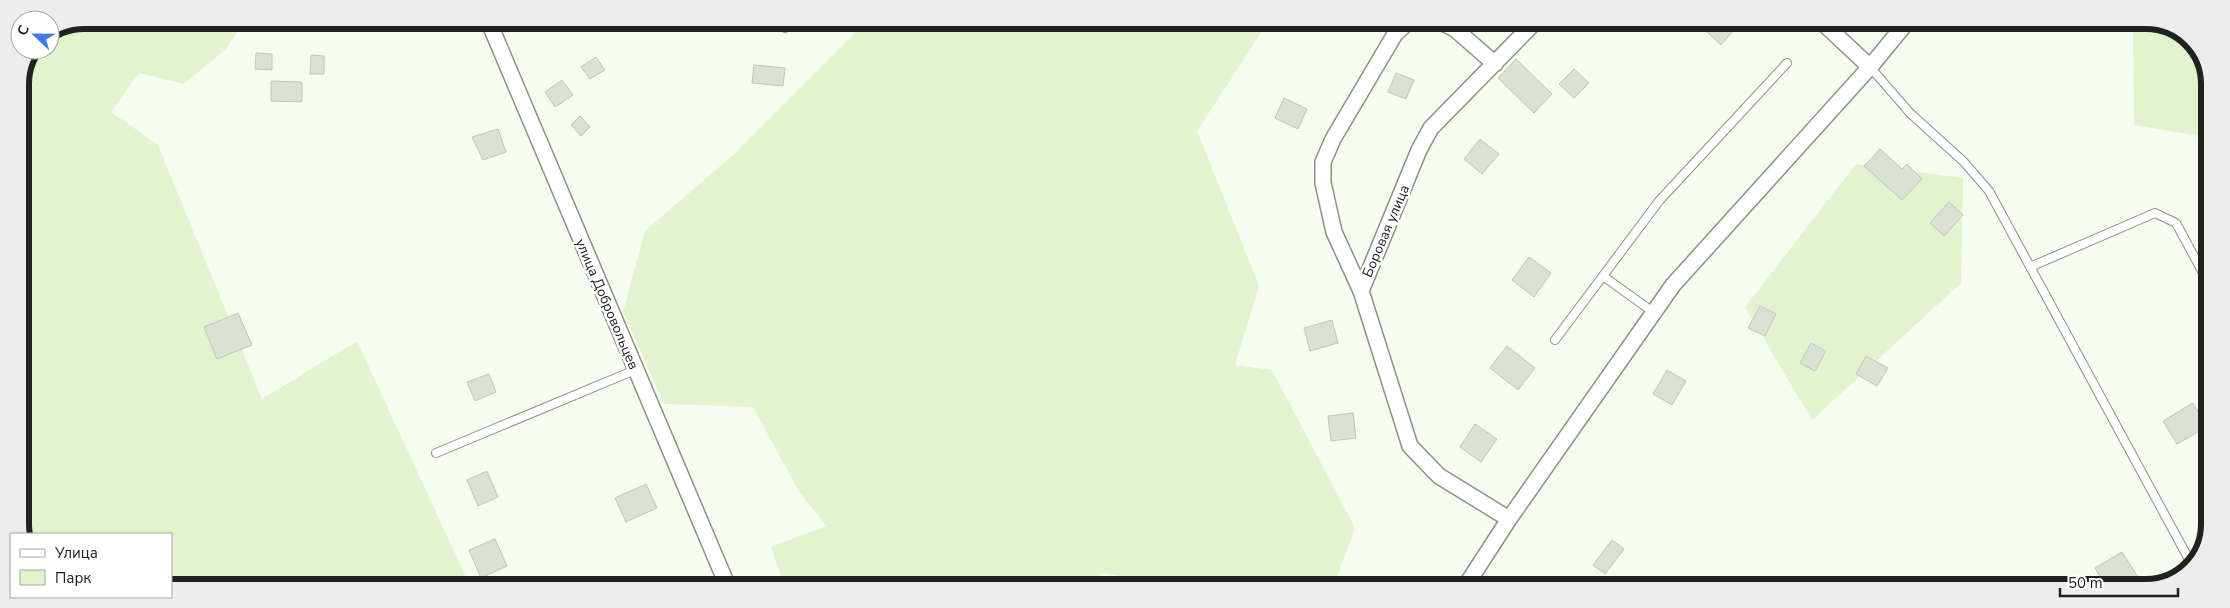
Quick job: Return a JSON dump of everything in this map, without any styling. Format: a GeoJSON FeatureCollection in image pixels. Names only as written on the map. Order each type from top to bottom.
{"type":"FeatureCollection","features":[{"type":"Feature","properties":{"kind":"street","name":"улица Добровольцев"},"geometry":{"type":"LineString","coordinates":[[492,29],[725,579]]}},
{"type":"Feature","properties":{"kind":"street"},"geometry":{"type":"LineString","coordinates":[[1361,291],[1334,232],[1323,183],[1323,162],[1332,139],[1395,34],[1400,29]]}},
{"type":"Feature","properties":{"kind":"street"},"geometry":{"type":"LineString","coordinates":[[1455,29],[1495,64]]}},
{"type":"Feature","properties":{"kind":"street","name":"Боровая улица"},"geometry":{"type":"LineString","coordinates":[[1509,518],[1439,476],[1410,446],[1361,291],[1419,150],[1430,128],[1529,29]]}},
{"type":"Feature","properties":{"kind":"street"},"geometry":{"type":"LineString","coordinates":[[1829,29],[1870,68]]}},
{"type":"Feature","properties":{"kind":"street"},"geometry":{"type":"LineString","coordinates":[[1470,579],[1509,518],[1673,285],[1870,68],[1901,29]]}},
{"type":"Feature","properties":{"kind":"lane"},"geometry":{"type":"LineString","coordinates":[[1555,340],[1659,201],[1787,63]]}},
{"type":"Feature","properties":{"kind":"lane"},"geometry":{"type":"LineString","coordinates":[[1870,68],[1910,113],[1964,162],[1989,191],[2189,559]]}},
{"type":"Feature","properties":{"kind":"lane"},"geometry":{"type":"LineString","coordinates":[[2030,267],[2155,213],[2176,223],[2201,269]]}},
{"type":"Feature","properties":{"kind":"lane"},"geometry":{"type":"LineString","coordinates":[[1603,276],[1653,312]]}},
{"type":"Feature","properties":{"kind":"lane"},"geometry":{"type":"LineString","coordinates":[[436,452],[635,370]]}},
{"type":"Feature","properties":{"kind":"green space"},"geometry":{"type":"Polygon","coordinates":[[[240,29],[225,50],[184,84],[139,73],[111,112],[158,145],[262,399],[357,341],[467,579],[172,579],[172,533],[30,533],[29,84],[34,60],[60,60],[60,34],[73,30],[240,29]]]}},
{"type":"Feature","properties":{"kind":"green space"},"geometry":{"type":"Polygon","coordinates":[[[859,29],[1264,29],[1197,131],[1259,286],[1235,365],[1272,370],[1355,528],[1336,579],[1138,579],[1101,573],[1098,579],[782,579],[771,547],[826,526],[798,490],[753,407],[664,404],[623,312],[645,231],[733,155],[859,29]]]}},
{"type":"Feature","properties":{"kind":"green space"},"geometry":{"type":"Polygon","coordinates":[[[2133,29],[2153,29],[2177,38],[2192,53],[2197,63],[2201,80],[2201,136],[2134,125],[2133,29]]]}},
{"type":"Feature","properties":{"kind":"green space"},"geometry":{"type":"Polygon","coordinates":[[[1856,164],[1963,178],[1961,283],[1812,420],[1745,307],[1856,164]]]}},
{"type":"Feature","properties":{"kind":"building"},"geometry":{"type":"Polygon","coordinates":[[[1704,29],[1734,30],[1721,45],[1704,29]]]}},
{"type":"Feature","properties":{"kind":"building"},"geometry":{"type":"Polygon","coordinates":[[[256,53],[272,54],[272,70],[255,69],[256,53]]]}},
{"type":"Feature","properties":{"kind":"building"},"geometry":{"type":"Polygon","coordinates":[[[311,55],[324,56],[324,74],[310,74],[311,55]]]}},
{"type":"Feature","properties":{"kind":"building"},"geometry":{"type":"Polygon","coordinates":[[[596,57],[605,70],[590,79],[581,67],[596,57]]]}},
{"type":"Feature","properties":{"kind":"building"},"geometry":{"type":"Polygon","coordinates":[[[1516,59],[1552,94],[1534,113],[1498,78],[1516,59]]]}},
{"type":"Feature","properties":{"kind":"building"},"geometry":{"type":"Polygon","coordinates":[[[754,65],[785,68],[783,86],[752,83],[754,65]]]}},
{"type":"Feature","properties":{"kind":"building"},"geometry":{"type":"Polygon","coordinates":[[[1574,69],[1589,83],[1574,98],[1559,84],[1574,69]]]}},
{"type":"Feature","properties":{"kind":"building"},"geometry":{"type":"Polygon","coordinates":[[[1396,73],[1414,80],[1406,99],[1388,92],[1396,73]]]}},
{"type":"Feature","properties":{"kind":"building"},"geometry":{"type":"Polygon","coordinates":[[[562,80],[573,95],[555,107],[545,92],[562,80]]]}},
{"type":"Feature","properties":{"kind":"building"},"geometry":{"type":"Polygon","coordinates":[[[271,81],[302,82],[302,102],[271,101],[271,81]]]}},
{"type":"Feature","properties":{"kind":"building"},"geometry":{"type":"Polygon","coordinates":[[[1284,98],[1307,109],[1298,129],[1275,118],[1284,98]]]}},
{"type":"Feature","properties":{"kind":"building"},"geometry":{"type":"Polygon","coordinates":[[[580,116],[590,127],[581,136],[571,125],[580,116]]]}},
{"type":"Feature","properties":{"kind":"building"},"geometry":{"type":"Polygon","coordinates":[[[498,129],[506,152],[483,160],[472,137],[498,129]]]}},
{"type":"Feature","properties":{"kind":"building"},"geometry":{"type":"Polygon","coordinates":[[[1480,139],[1499,154],[1482,174],[1464,159],[1480,139]]]}},
{"type":"Feature","properties":{"kind":"building"},"geometry":{"type":"Polygon","coordinates":[[[1880,149],[1902,169],[1907,164],[1922,179],[1902,200],[1864,166],[1880,149]]]}},
{"type":"Feature","properties":{"kind":"building"},"geometry":{"type":"Polygon","coordinates":[[[1949,202],[1963,215],[1944,236],[1930,223],[1949,202]]]}},
{"type":"Feature","properties":{"kind":"building"},"geometry":{"type":"Polygon","coordinates":[[[1529,257],[1551,273],[1534,297],[1512,280],[1529,257]]]}},
{"type":"Feature","properties":{"kind":"building"},"geometry":{"type":"Polygon","coordinates":[[[1760,306],[1776,314],[1765,336],[1748,328],[1760,306]]]}},
{"type":"Feature","properties":{"kind":"building"},"geometry":{"type":"Polygon","coordinates":[[[238,313],[252,345],[217,359],[204,327],[238,313]]]}},
{"type":"Feature","properties":{"kind":"building"},"geometry":{"type":"Polygon","coordinates":[[[1332,320],[1338,343],[1310,351],[1304,328],[1332,320]]]}},
{"type":"Feature","properties":{"kind":"building"},"geometry":{"type":"Polygon","coordinates":[[[1811,343],[1826,351],[1815,371],[1800,363],[1811,343]]]}},
{"type":"Feature","properties":{"kind":"building"},"geometry":{"type":"Polygon","coordinates":[[[1507,346],[1535,368],[1518,390],[1490,368],[1507,346]]]}},
{"type":"Feature","properties":{"kind":"building"},"geometry":{"type":"Polygon","coordinates":[[[1866,356],[1888,368],[1877,386],[1856,374],[1866,356]]]}},
{"type":"Feature","properties":{"kind":"building"},"geometry":{"type":"Polygon","coordinates":[[[1667,370],[1686,381],[1672,405],[1653,394],[1667,370]]]}},
{"type":"Feature","properties":{"kind":"building"},"geometry":{"type":"Polygon","coordinates":[[[489,374],[496,392],[475,401],[467,382],[489,374]]]}},
{"type":"Feature","properties":{"kind":"building"},"geometry":{"type":"Polygon","coordinates":[[[2193,403],[2201,417],[2201,430],[2177,444],[2163,421],[2193,403]]]}},
{"type":"Feature","properties":{"kind":"building"},"geometry":{"type":"Polygon","coordinates":[[[1353,413],[1356,438],[1331,441],[1328,416],[1353,413]]]}},
{"type":"Feature","properties":{"kind":"building"},"geometry":{"type":"Polygon","coordinates":[[[1475,424],[1497,439],[1481,462],[1460,447],[1475,424]]]}},
{"type":"Feature","properties":{"kind":"building"},"geometry":{"type":"Polygon","coordinates":[[[487,471],[498,497],[478,506],[467,480],[487,471]]]}},
{"type":"Feature","properties":{"kind":"building"},"geometry":{"type":"Polygon","coordinates":[[[646,484],[657,508],[626,522],[615,498],[646,484]]]}},
{"type":"Feature","properties":{"kind":"building"},"geometry":{"type":"Polygon","coordinates":[[[495,539],[507,566],[481,578],[469,550],[495,539]]]}},
{"type":"Feature","properties":{"kind":"building"},"geometry":{"type":"Polygon","coordinates":[[[1612,540],[1624,549],[1605,574],[1593,565],[1612,540]]]}},
{"type":"Feature","properties":{"kind":"building"},"geometry":{"type":"Polygon","coordinates":[[[2122,552],[2139,579],[2102,579],[2095,568],[2122,552]]]}}]}
